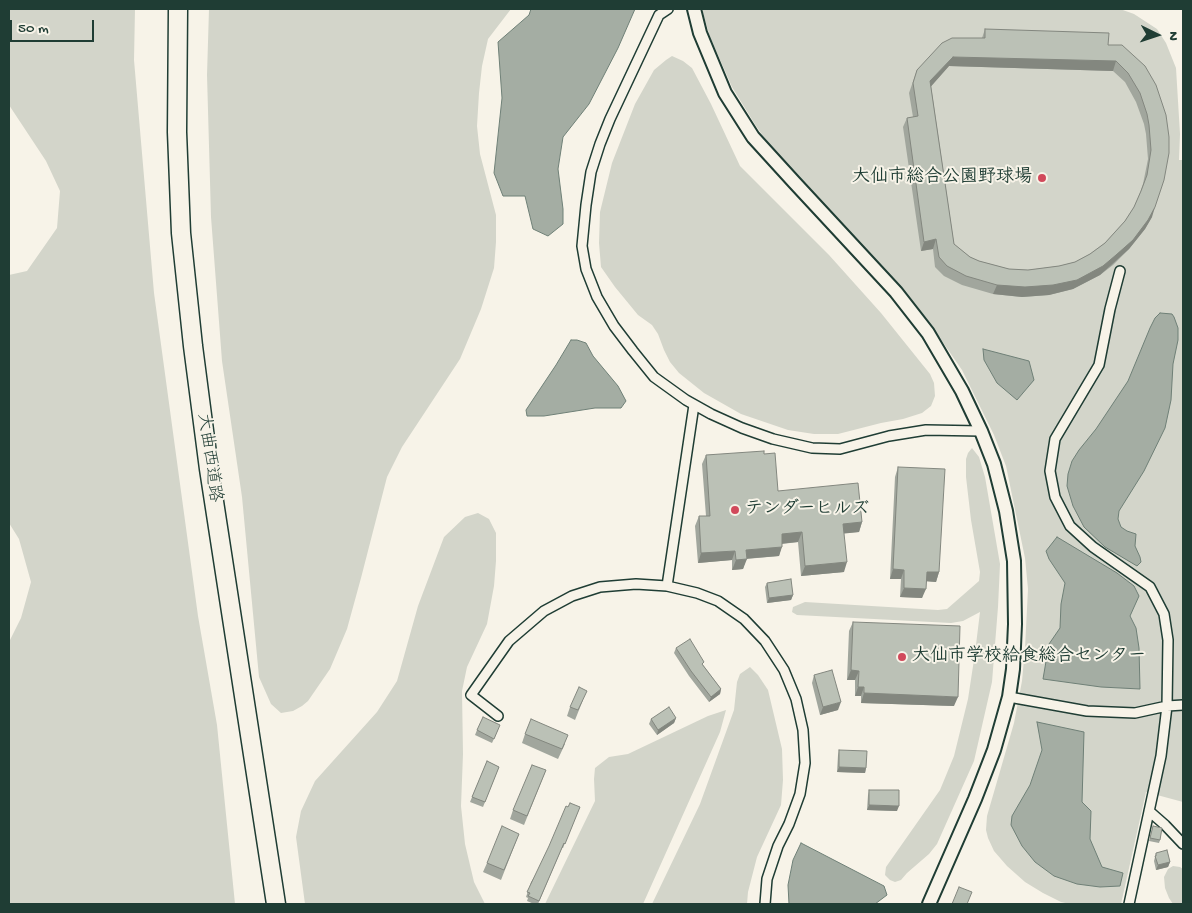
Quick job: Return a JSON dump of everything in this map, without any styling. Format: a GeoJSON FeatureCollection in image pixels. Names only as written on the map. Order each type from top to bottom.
{"type":"FeatureCollection","features":[{"type":"Feature","properties":{"kind":"highway","name":"大曲西道路"},"geometry":{"type":"LineString","coordinates":[[178,9],[178,132],[181,233],[192,346],[208,469],[276,904]]}},
{"type":"Feature","properties":{"kind":"street"},"geometry":{"type":"LineString","coordinates":[[668,9],[659,15],[610,119],[591,172],[586,205],[582,246],[586,269],[597,297],[614,326],[632,351],[654,377],[686,400],[710,414],[758,434],[812,448],[840,449],[890,436],[926,430],[981,431]]}},
{"type":"Feature","properties":{"kind":"street"},"geometry":{"type":"LineString","coordinates":[[694,9],[700,33],[724,92],[753,137],[896,292],[928,333],[962,390],[994,464],[1006,511],[1014,561],[1015,624],[1013,669],[1009,697],[994,750],[929,904]]}},
{"type":"Feature","properties":{"kind":"street"},"geometry":{"type":"LineString","coordinates":[[1120,271],[1110,309],[1100,365],[1055,439],[1050,471],[1054,497],[1070,526],[1093,547],[1150,587],[1164,614],[1168,640],[1167,706],[1161,756],[1129,904]]}},
{"type":"Feature","properties":{"kind":"street"},"geometry":{"type":"LineString","coordinates":[[667,586],[694,405]]}},
{"type":"Feature","properties":{"kind":"street"},"geometry":{"type":"LineString","coordinates":[[498,716],[471,695],[509,641],[544,611],[572,596],[600,587],[636,584],[667,586],[718,601],[744,619],[765,641],[784,670],[796,699],[804,730],[805,763],[800,794],[778,846],[767,879],[765,904]]}},
{"type":"Feature","properties":{"kind":"street"},"geometry":{"type":"LineString","coordinates":[[1009,697],[1087,710],[1135,713],[1167,706],[1183,705]]}},
{"type":"Feature","properties":{"kind":"street"},"geometry":{"type":"LineString","coordinates":[[1149,811],[1183,844]]}},
{"type":"Feature","properties":{"kind":"shaded area"},"geometry":{"type":"Polygon","coordinates":[[[9,9],[135,9],[134,60],[154,293],[198,616],[217,725],[235,904],[9,904],[9,642],[21,618],[31,582],[19,539],[9,523],[9,275],[27,271],[57,228],[60,191],[46,161],[9,105],[9,9]]]}},
{"type":"Feature","properties":{"kind":"shaded area"},"geometry":{"type":"Polygon","coordinates":[[[209,9],[511,9],[488,39],[479,93],[477,126],[480,154],[496,215],[494,268],[481,309],[460,359],[402,447],[387,477],[347,629],[330,669],[308,701],[293,711],[281,713],[271,704],[259,677],[242,497],[222,361],[211,217],[207,75],[209,9]]]}},
{"type":"Feature","properties":{"kind":"shaded area"},"geometry":{"type":"Polygon","coordinates":[[[531,9],[635,9],[618,48],[589,104],[563,137],[558,169],[563,224],[548,236],[533,229],[525,196],[503,196],[494,173],[502,98],[498,42],[529,15],[531,9]]]}},
{"type":"Feature","properties":{"kind":"shaded area"},"geometry":{"type":"Polygon","coordinates":[[[703,9],[1120,9],[1134,14],[1157,29],[1166,43],[1176,68],[1180,134],[1179,160],[1183,160],[1183,802],[1146,792],[1121,904],[1070,904],[1061,902],[1025,882],[994,851],[986,830],[987,816],[1014,723],[1022,681],[1028,589],[1025,558],[1006,466],[994,435],[962,370],[926,318],[773,150],[756,126],[732,87],[710,37],[703,9]]]}},
{"type":"Feature","properties":{"kind":"shaded area"},"geometry":{"type":"Polygon","coordinates":[[[672,56],[692,68],[740,166],[829,255],[881,313],[930,374],[934,383],[935,396],[931,406],[922,413],[838,434],[814,434],[788,430],[741,414],[704,393],[679,373],[670,362],[652,325],[638,315],[615,287],[601,267],[599,243],[600,212],[612,163],[635,104],[654,70],[672,56]]]}},
{"type":"Feature","properties":{"kind":"shaded area"},"geometry":{"type":"Polygon","coordinates":[[[1160,313],[1172,314],[1178,328],[1171,400],[1165,428],[1144,471],[1119,511],[1118,519],[1121,527],[1136,534],[1135,546],[1141,562],[1137,566],[1105,547],[1084,527],[1073,506],[1067,486],[1068,474],[1072,461],[1079,450],[1096,429],[1128,381],[1150,328],[1160,313]]]}},
{"type":"Feature","properties":{"kind":"shaded area"},"geometry":{"type":"Polygon","coordinates":[[[571,340],[586,343],[593,356],[618,386],[626,401],[621,408],[595,408],[544,416],[527,416],[526,410],[571,340]]]}},
{"type":"Feature","properties":{"kind":"shaded area"},"geometry":{"type":"Polygon","coordinates":[[[983,349],[1029,361],[1034,380],[1017,400],[997,383],[984,360],[983,349]]]}},
{"type":"Feature","properties":{"kind":"shaded area"},"geometry":{"type":"Polygon","coordinates":[[[972,448],[979,457],[985,477],[1000,564],[992,682],[974,761],[937,844],[901,880],[895,882],[885,875],[886,867],[940,790],[954,756],[968,699],[980,612],[963,621],[951,623],[797,615],[792,612],[793,607],[805,602],[947,609],[979,581],[980,572],[966,477],[966,459],[972,448]]]}},
{"type":"Feature","properties":{"kind":"shaded area"},"geometry":{"type":"Polygon","coordinates":[[[478,513],[489,519],[496,533],[496,561],[494,586],[487,624],[467,667],[462,691],[463,754],[461,806],[465,844],[474,882],[485,904],[305,904],[296,837],[301,811],[315,781],[377,712],[397,681],[418,606],[444,537],[465,517],[478,513]]]}},
{"type":"Feature","properties":{"kind":"shaded area"},"geometry":{"type":"Polygon","coordinates":[[[1057,537],[1117,573],[1134,586],[1139,596],[1130,616],[1136,628],[1139,648],[1140,689],[1101,687],[1043,679],[1049,644],[1060,628],[1061,604],[1065,583],[1049,559],[1046,551],[1057,537]]]}},
{"type":"Feature","properties":{"kind":"shaded area"},"geometry":{"type":"Polygon","coordinates":[[[750,667],[768,690],[782,749],[783,780],[781,805],[757,857],[748,892],[747,904],[652,904],[700,804],[734,710],[737,682],[740,674],[750,667]]]}},
{"type":"Feature","properties":{"kind":"shaded area"},"geometry":{"type":"Polygon","coordinates":[[[726,710],[720,732],[643,904],[545,904],[595,801],[595,768],[609,757],[628,754],[708,716],[726,710]]]}},
{"type":"Feature","properties":{"kind":"shaded area"},"geometry":{"type":"Polygon","coordinates":[[[1037,722],[1084,732],[1082,802],[1091,811],[1090,839],[1102,867],[1123,873],[1120,886],[1100,887],[1077,884],[1054,876],[1035,862],[1022,846],[1011,825],[1012,816],[1030,785],[1042,750],[1037,722]]]}},
{"type":"Feature","properties":{"kind":"shaded area"},"geometry":{"type":"Polygon","coordinates":[[[801,843],[884,886],[887,895],[875,904],[789,904],[788,885],[793,860],[801,843]]]}},
{"type":"Feature","properties":{"kind":"shaded area"},"geometry":{"type":"Polygon","coordinates":[[[1173,866],[1183,869],[1183,904],[1173,904],[1165,888],[1164,877],[1168,869],[1173,866]]]}},
{"type":"Feature","properties":{"kind":"building"},"geometry":{"type":"Polygon","coordinates":[[[985,29],[1109,33],[1108,45],[1122,45],[1145,66],[1156,85],[1166,115],[1169,153],[1164,180],[1155,207],[1133,240],[1103,266],[1077,280],[1053,285],[1025,287],[997,285],[966,276],[947,266],[939,257],[936,239],[924,242],[907,118],[918,116],[913,83],[917,70],[942,43],[952,38],[985,38],[985,29]],[[953,57],[930,81],[954,244],[970,257],[1009,269],[1028,270],[1059,266],[1075,262],[1090,254],[1105,243],[1125,221],[1134,207],[1147,175],[1151,150],[1147,114],[1140,93],[1128,73],[1116,61],[953,57]]]}},
{"type":"Feature","properties":{"kind":"building"},"geometry":{"type":"Polygon","coordinates":[[[764,451],[764,454],[775,453],[778,491],[858,483],[862,522],[843,524],[847,562],[805,566],[802,532],[782,534],[782,547],[746,550],[747,559],[736,560],[735,551],[701,553],[699,516],[710,516],[706,455],[764,451]]]}},
{"type":"Feature","properties":{"kind":"building"},"geometry":{"type":"Polygon","coordinates":[[[898,467],[945,469],[939,572],[927,572],[926,589],[904,588],[904,570],[893,569],[898,467]]]}},
{"type":"Feature","properties":{"kind":"building"},"geometry":{"type":"Polygon","coordinates":[[[791,579],[793,595],[769,598],[767,583],[791,579]]]}},
{"type":"Feature","properties":{"kind":"building","name":"大仙市学校給食総合センター"},"geometry":{"type":"Polygon","coordinates":[[[853,622],[960,626],[958,697],[864,693],[864,687],[858,687],[859,671],[851,670],[853,622]]]}},
{"type":"Feature","properties":{"kind":"building"},"geometry":{"type":"Polygon","coordinates":[[[690,639],[704,662],[702,664],[721,689],[711,697],[676,648],[690,639]]]}},
{"type":"Feature","properties":{"kind":"building"},"geometry":{"type":"Polygon","coordinates":[[[832,670],[841,702],[823,707],[814,675],[832,670]]]}},
{"type":"Feature","properties":{"kind":"building"},"geometry":{"type":"Polygon","coordinates":[[[579,687],[587,691],[578,710],[570,707],[579,687]]]}},
{"type":"Feature","properties":{"kind":"building"},"geometry":{"type":"Polygon","coordinates":[[[669,707],[676,718],[658,730],[651,719],[669,707]]]}},
{"type":"Feature","properties":{"kind":"building"},"geometry":{"type":"Polygon","coordinates":[[[483,717],[500,725],[494,739],[477,730],[483,717]]]}},
{"type":"Feature","properties":{"kind":"building"},"geometry":{"type":"Polygon","coordinates":[[[531,719],[568,735],[562,749],[525,734],[531,719]]]}},
{"type":"Feature","properties":{"kind":"building"},"geometry":{"type":"Polygon","coordinates":[[[839,750],[867,751],[866,768],[839,767],[839,750]]]}},
{"type":"Feature","properties":{"kind":"building"},"geometry":{"type":"Polygon","coordinates":[[[487,761],[499,767],[485,802],[472,797],[487,761]]]}},
{"type":"Feature","properties":{"kind":"building"},"geometry":{"type":"Polygon","coordinates":[[[532,765],[546,770],[527,816],[513,810],[532,765]]]}},
{"type":"Feature","properties":{"kind":"building"},"geometry":{"type":"Polygon","coordinates":[[[869,790],[899,790],[899,806],[869,805],[869,790]]]}},
{"type":"Feature","properties":{"kind":"building"},"geometry":{"type":"Polygon","coordinates":[[[570,803],[580,807],[539,901],[528,896],[530,893],[527,892],[566,806],[568,807],[570,803]]]}},
{"type":"Feature","properties":{"kind":"building"},"geometry":{"type":"Polygon","coordinates":[[[502,826],[519,834],[504,870],[487,863],[502,826]]]}},
{"type":"Feature","properties":{"kind":"building"},"geometry":{"type":"Polygon","coordinates":[[[1153,826],[1162,828],[1160,840],[1150,838],[1153,826]]]}},
{"type":"Feature","properties":{"kind":"building"},"geometry":{"type":"Polygon","coordinates":[[[1167,850],[1170,862],[1158,865],[1156,853],[1167,850]]]}},
{"type":"Feature","properties":{"kind":"building"},"geometry":{"type":"Polygon","coordinates":[[[959,887],[972,892],[967,904],[952,904],[959,887]]]}},
{"type":"Feature","properties":{"kind":"place","name":"大仙市総合公園野球場"},"geometry":{"type":"Point","coordinates":[1042,178]}},
{"type":"Feature","properties":{"kind":"place","name":"テンダーヒルズ"},"geometry":{"type":"Point","coordinates":[735,510]}},
{"type":"Feature","properties":{"kind":"place","name":"大仙市学校給食総合センター"},"geometry":{"type":"Point","coordinates":[902,657]}}]}
